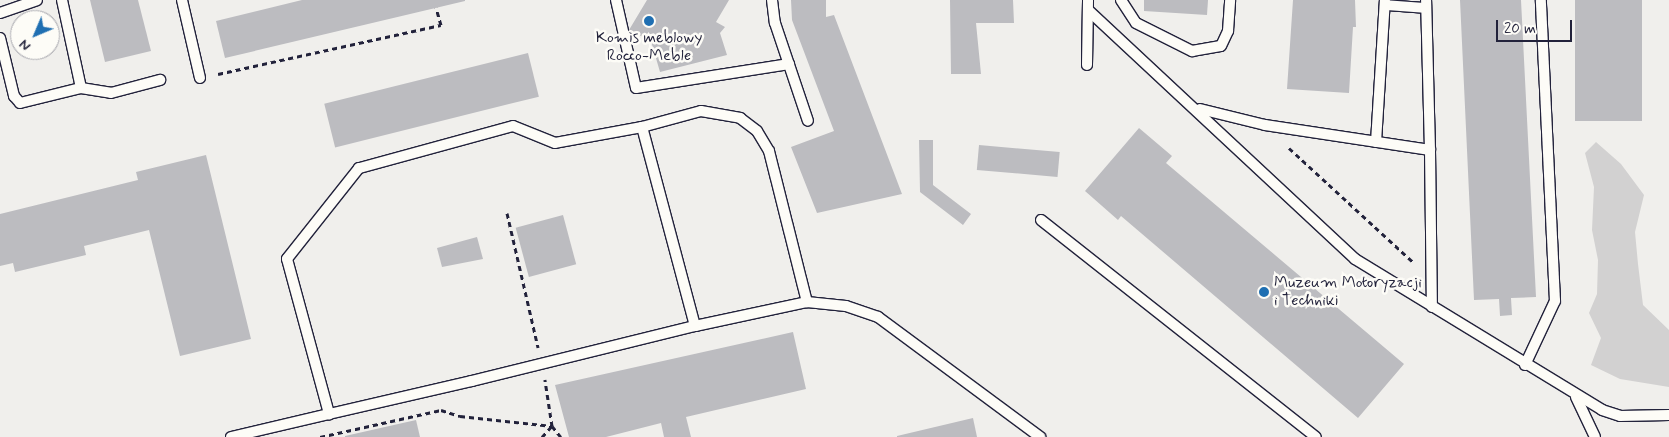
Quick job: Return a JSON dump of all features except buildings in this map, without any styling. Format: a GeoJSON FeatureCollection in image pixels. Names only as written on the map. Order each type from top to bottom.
{"type":"FeatureCollection","features":[{"type":"Feature","properties":{"kind":"lane"},"geometry":{"type":"LineString","coordinates":[[0,13],[37,0]]}},
{"type":"Feature","properties":{"kind":"lane"},"geometry":{"type":"LineString","coordinates":[[62,0],[81,88]]}},
{"type":"Feature","properties":{"kind":"lane"},"geometry":{"type":"LineString","coordinates":[[182,0],[200,78]]}},
{"type":"Feature","properties":{"kind":"lane"},"geometry":{"type":"LineString","coordinates":[[616,0],[636,88],[789,64]]}},
{"type":"Feature","properties":{"kind":"lane"},"geometry":{"type":"LineString","coordinates":[[772,0],[789,64],[808,121]]}},
{"type":"Feature","properties":{"kind":"lane"},"geometry":{"type":"LineString","coordinates":[[1121,0],[1136,23],[1192,51],[1221,46],[1228,31],[1230,0]]}},
{"type":"Feature","properties":{"kind":"lane"},"geometry":{"type":"LineString","coordinates":[[1525,365],[1555,301],[1540,0]]}},
{"type":"Feature","properties":{"kind":"lane"},"geometry":{"type":"LineString","coordinates":[[1376,142],[1385,2],[1426,4],[1432,307]]}},
{"type":"Feature","properties":{"kind":"lane"},"geometry":{"type":"LineString","coordinates":[[1087,65],[1088,5]]}},
{"type":"Feature","properties":{"kind":"lane"},"geometry":{"type":"LineString","coordinates":[[1088,5],[1356,259],[1576,397],[1620,416],[1669,416]]}},
{"type":"Feature","properties":{"kind":"lane"},"geometry":{"type":"LineString","coordinates":[[0,38],[14,96],[20,103],[81,88],[111,93],[160,80]]}},
{"type":"Feature","properties":{"kind":"lane"},"geometry":{"type":"LineString","coordinates":[[1199,109],[1265,125],[1430,150]]}},
{"type":"Feature","properties":{"kind":"lane"},"geometry":{"type":"LineString","coordinates":[[328,414],[287,259],[359,168],[512,126],[555,143],[642,127],[701,111],[740,118],[757,131],[769,151],[807,302]]}},
{"type":"Feature","properties":{"kind":"lane"},"geometry":{"type":"LineString","coordinates":[[642,127],[695,326]]}},
{"type":"Feature","properties":{"kind":"lane"},"geometry":{"type":"LineString","coordinates":[[1042,220],[1316,437]]}},
{"type":"Feature","properties":{"kind":"lane"},"geometry":{"type":"LineString","coordinates":[[230,437],[695,326],[807,302],[846,306],[878,318],[1040,437]]}},
{"type":"Feature","properties":{"kind":"lane"},"geometry":{"type":"LineString","coordinates":[[1576,397],[1595,437]]}},
{"type":"Feature","properties":{"kind":"path"},"geometry":{"type":"LineString","coordinates":[[200,78],[442,25],[436,8]]}},
{"type":"Feature","properties":{"kind":"path"},"geometry":{"type":"LineString","coordinates":[[1265,125],[1432,280]]}},
{"type":"Feature","properties":{"kind":"path"},"geometry":{"type":"LineString","coordinates":[[507,214],[542,363],[552,426],[562,437]]}},
{"type":"Feature","properties":{"kind":"path"},"geometry":{"type":"LineString","coordinates":[[320,437],[441,410],[460,416],[552,426]]}},
{"type":"Feature","properties":{"kind":"path"},"geometry":{"type":"LineString","coordinates":[[542,437],[552,426]]}},
{"type":"Feature","properties":{"kind":"shaded area"},"geometry":{"type":"Polygon","coordinates":[[[1596,142],[1621,164],[1644,195],[1635,232],[1643,305],[1669,330],[1669,387],[1620,379],[1591,365],[1601,338],[1589,313],[1597,294],[1598,260],[1592,230],[1594,187],[1585,153],[1596,142]]]}},
{"type":"Feature","properties":{"kind":"place","name":"Komis meblowy Rocco-Meble"},"geometry":{"type":"Point","coordinates":[649,21]}},
{"type":"Feature","properties":{"kind":"place","name":"Muzeum Motoryzacji i Techniki"},"geometry":{"type":"Point","coordinates":[1264,292]}}]}
